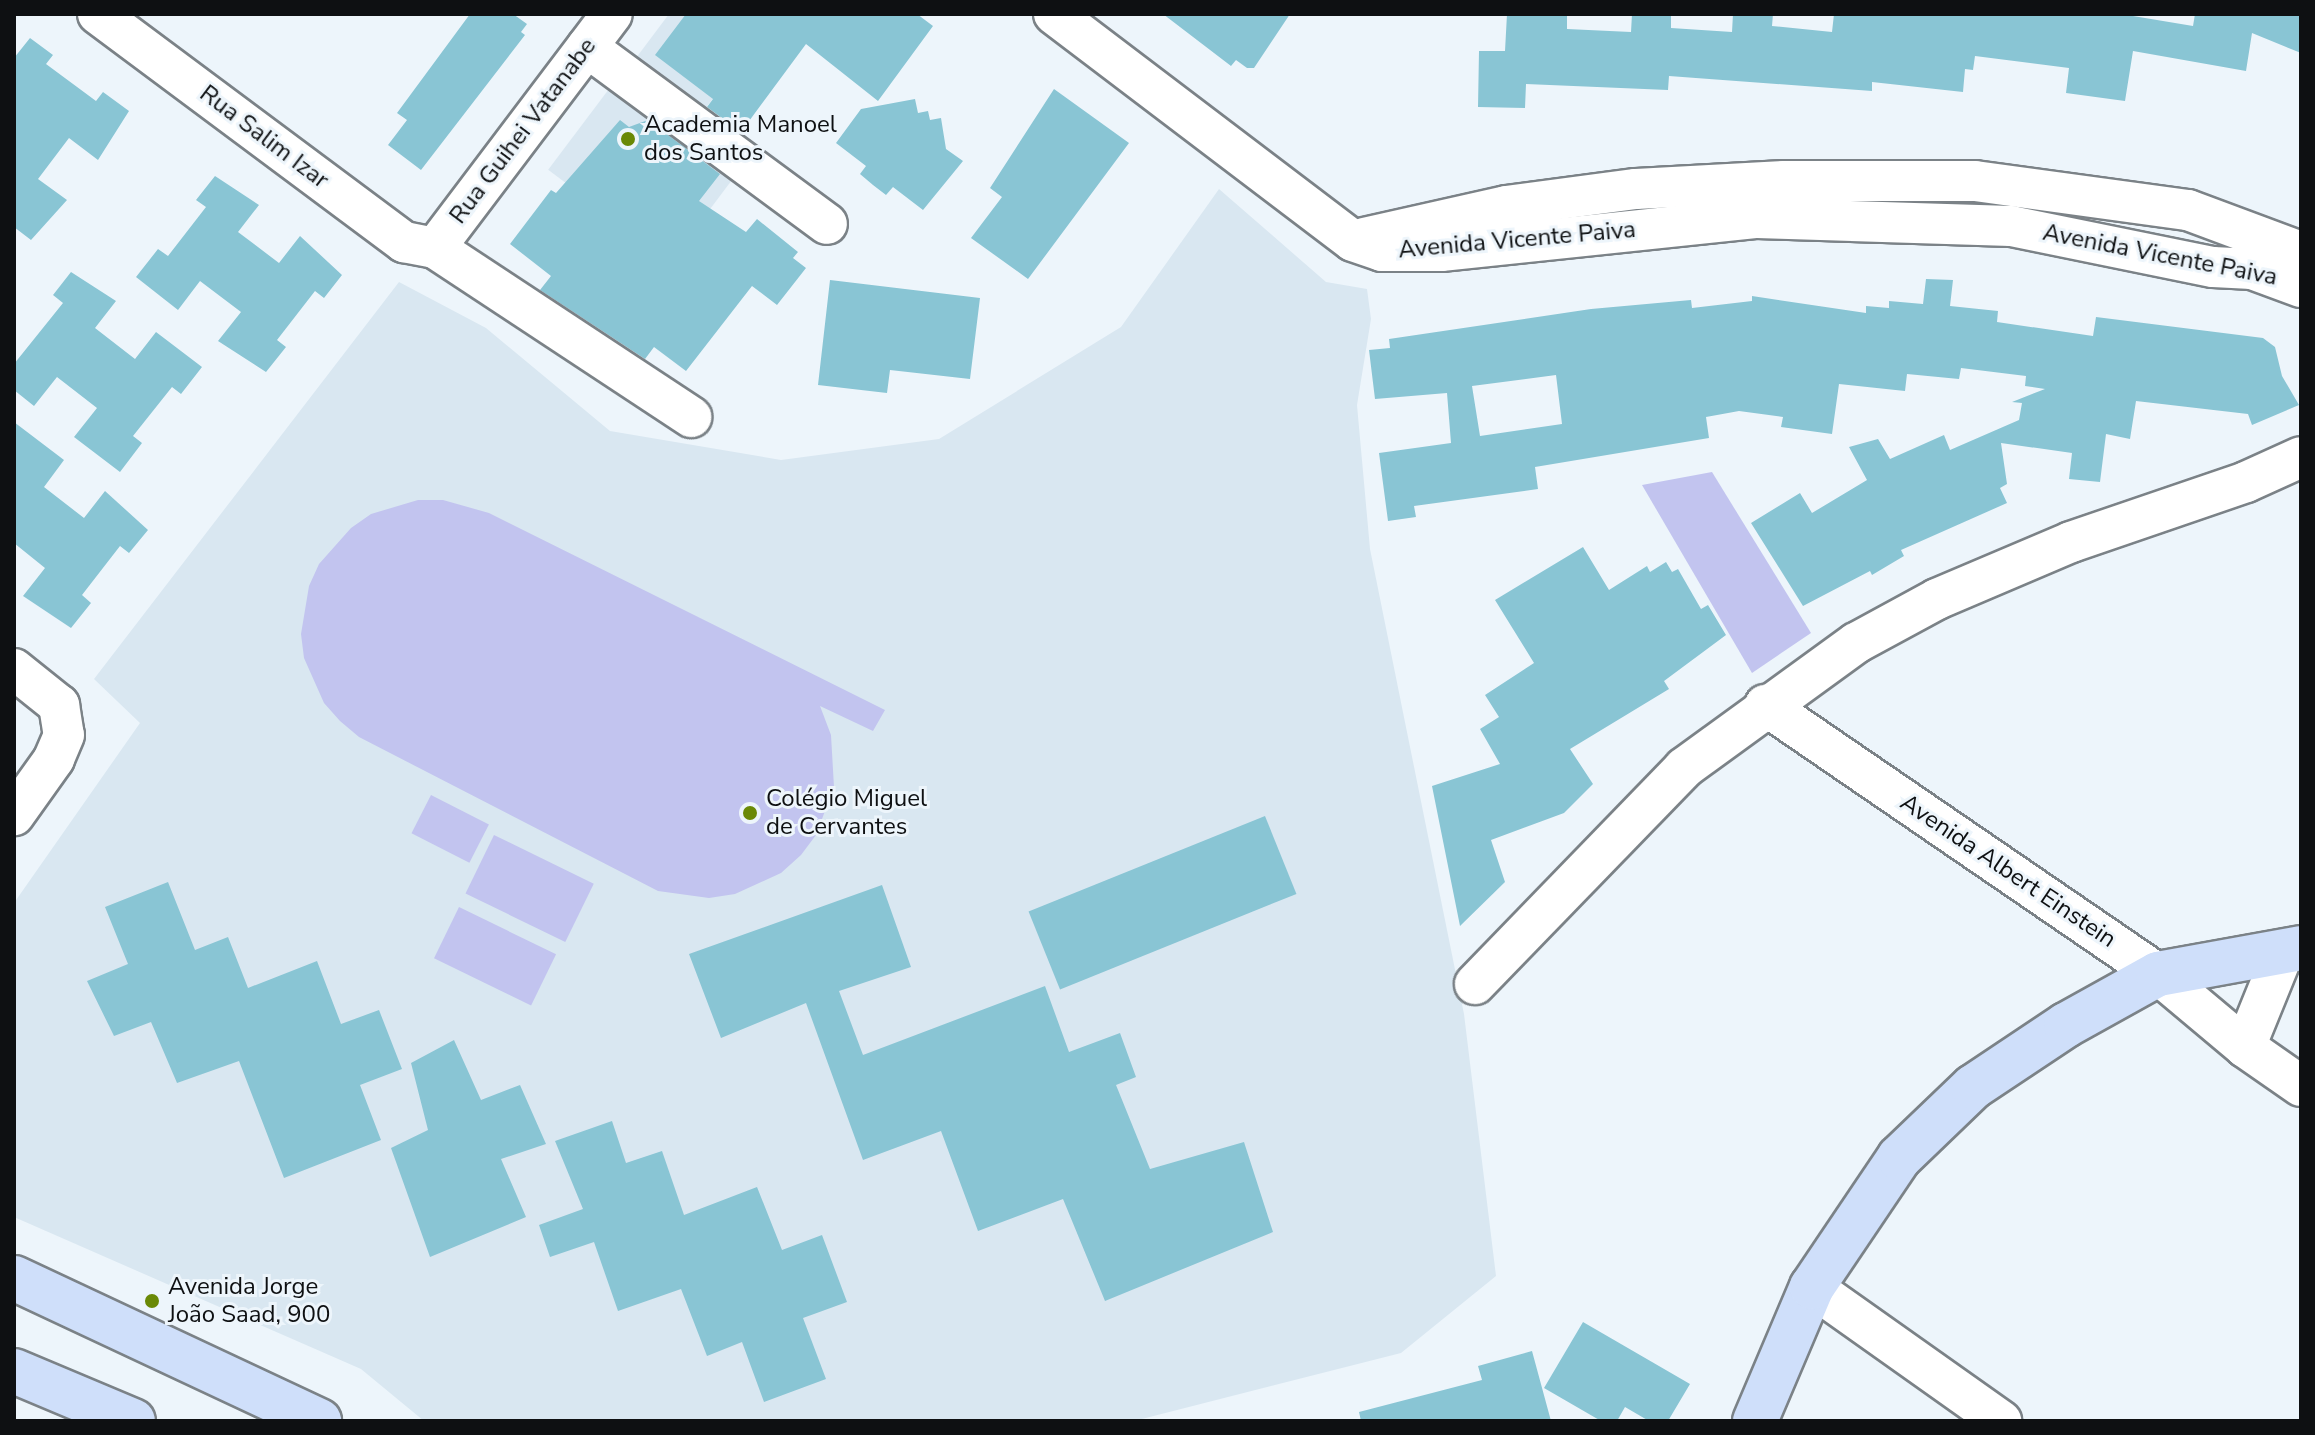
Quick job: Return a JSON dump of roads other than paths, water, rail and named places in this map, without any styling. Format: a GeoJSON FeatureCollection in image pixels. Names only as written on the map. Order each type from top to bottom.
{"type":"FeatureCollection","features":[{"type":"Feature","properties":{"kind":"main road"},"geometry":{"type":"LineString","coordinates":[[1755,1421],[1812,1287],[1899,1158],[1973,1087],[2066,1025],[2158,974],[2292,950]]}},
{"type":"Feature","properties":{"kind":"main road"},"geometry":{"type":"LineString","coordinates":[[14,1278],[319,1421]]}},
{"type":"Feature","properties":{"kind":"main road"},"geometry":{"type":"LineString","coordinates":[[14,1371],[133,1421]]}},
{"type":"Feature","properties":{"kind":"street","name":"Rua Salim Izar"},"geometry":{"type":"LineString","coordinates":[[98,14],[404,242],[435,248],[691,417]]}},
{"type":"Feature","properties":{"kind":"street","name":"Rua Guihei Vatanabe"},"geometry":{"type":"LineString","coordinates":[[435,248],[612,14]]}},
{"type":"Feature","properties":{"kind":"street"},"geometry":{"type":"LineString","coordinates":[[1054,14],[1353,241]]}},
{"type":"Feature","properties":{"kind":"street"},"geometry":{"type":"LineString","coordinates":[[587,47],[827,224]]}},
{"type":"Feature","properties":{"kind":"street","name":"Avenida Vicente Paiva"},"geometry":{"type":"LineString","coordinates":[[1353,241],[1506,206],[1636,189],[1784,181],[1975,181],[2188,210],[2301,252]]}},
{"type":"Feature","properties":{"kind":"street","name":"Avenida Vicente Paiva"},"geometry":{"type":"LineString","coordinates":[[1353,241],[1408,253],[1757,218],[2011,226],[2213,267],[2252,269],[2301,287]]}},
{"type":"Feature","properties":{"kind":"street"},"geometry":{"type":"LineString","coordinates":[[1475,984],[1684,768],[1765,705],[1856,643],[1937,599],[2071,542],[2246,482],[2301,457]]}},
{"type":"Feature","properties":{"kind":"street"},"geometry":{"type":"LineString","coordinates":[[14,669],[59,705],[64,735],[54,759],[14,815]]}},
{"type":"Feature","properties":{"kind":"street","name":"Avenida Albert Einstein"},"geometry":{"type":"LineString","coordinates":[[1765,705],[2158,974],[2245,1047],[2301,1086]]}},
{"type":"Feature","properties":{"kind":"street"},"geometry":{"type":"LineString","coordinates":[[2245,1047],[2292,950]]}},
{"type":"Feature","properties":{"kind":"street"},"geometry":{"type":"LineString","coordinates":[[1812,1287],[2001,1421]]}},
{"type":"Feature","properties":{"kind":"place","name":"Academia Manoel dos Santos"},"geometry":{"type":"Point","coordinates":[628,139]}},
{"type":"Feature","properties":{"kind":"place","name":"Colégio Miguel de Cervantes"},"geometry":{"type":"Point","coordinates":[750,813]}},
{"type":"Feature","properties":{"kind":"place","name":"Avenida Jorge João Saad, 900"},"geometry":{"type":"Point","coordinates":[152,1301]}}]}
